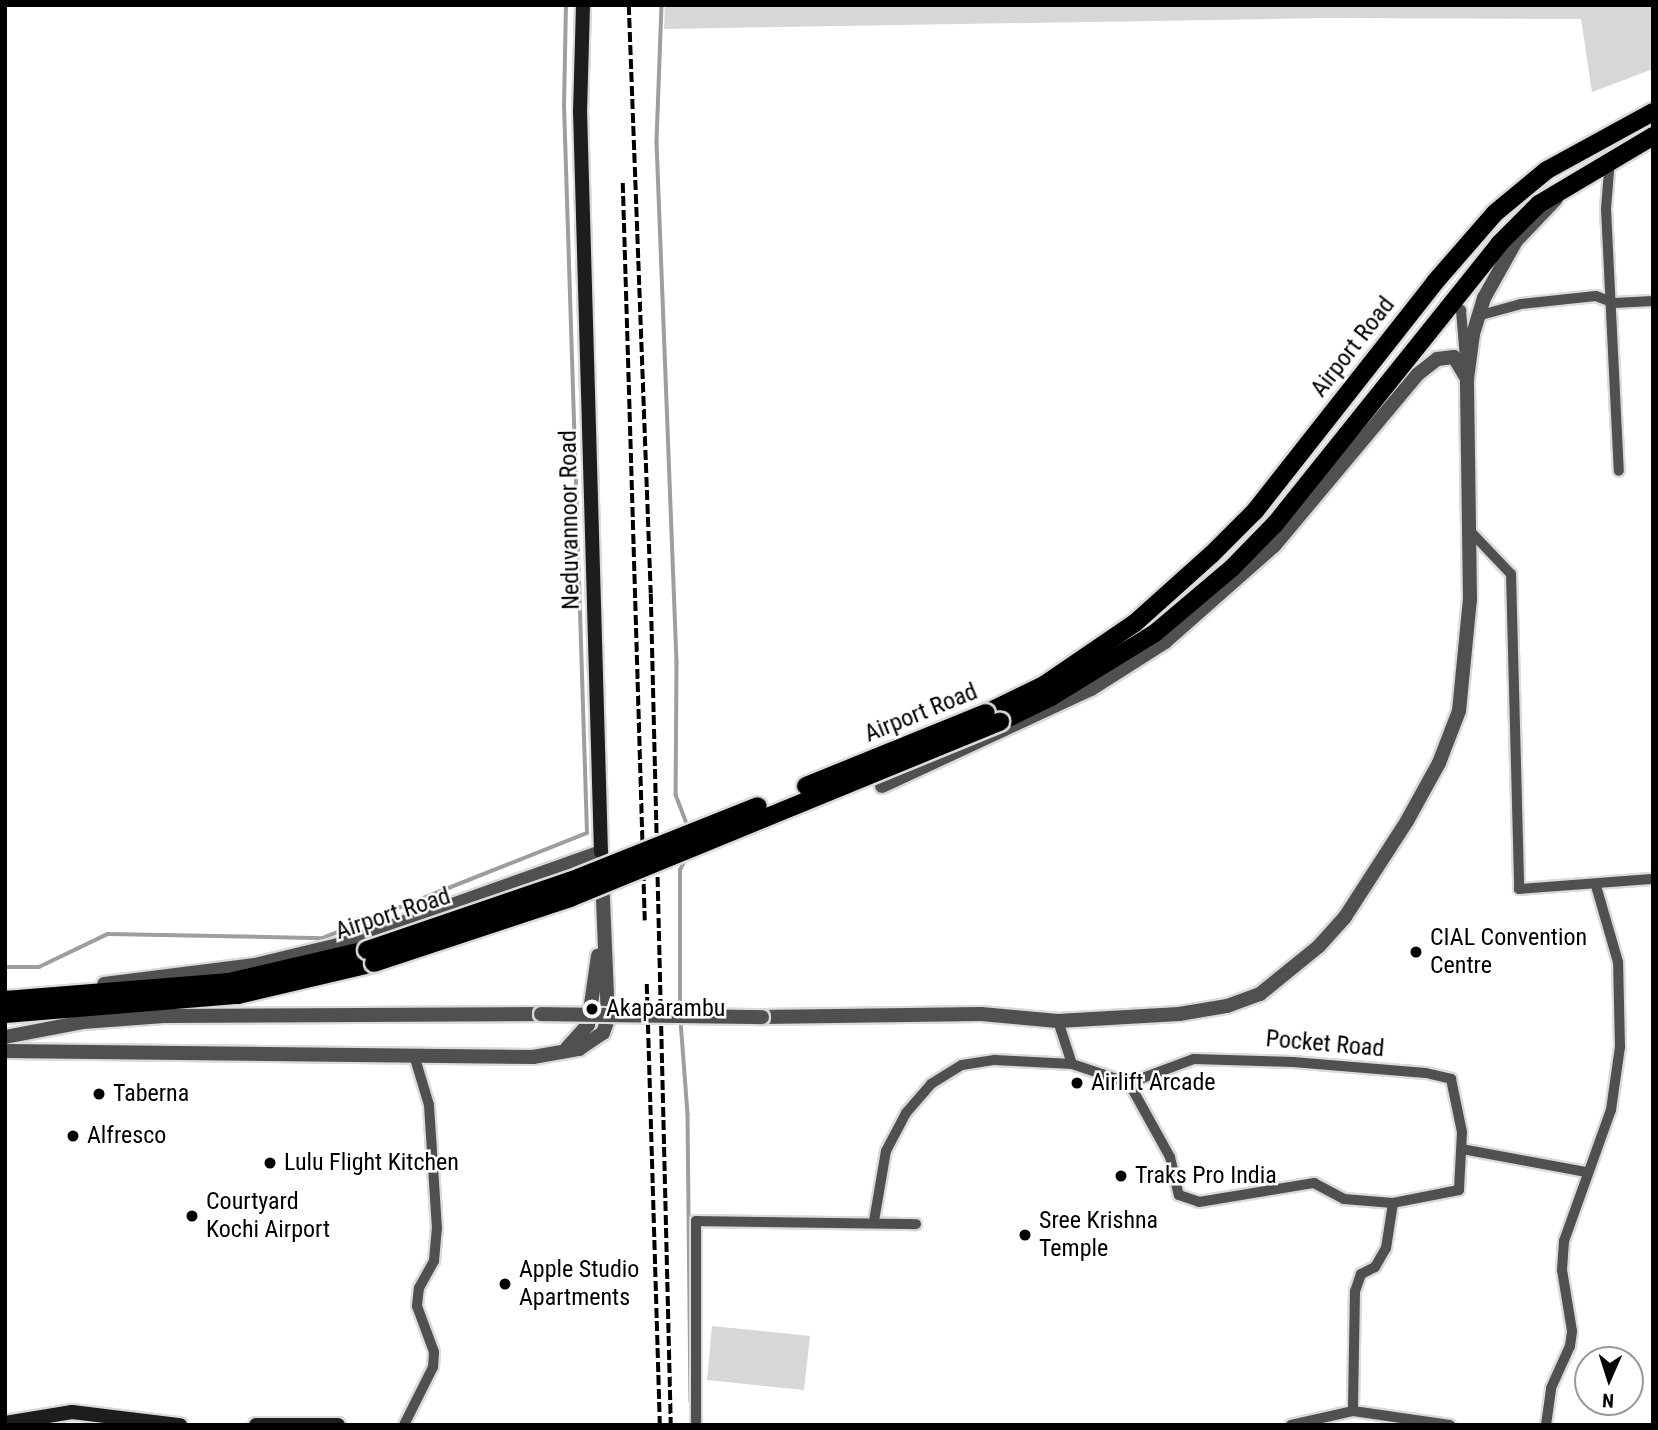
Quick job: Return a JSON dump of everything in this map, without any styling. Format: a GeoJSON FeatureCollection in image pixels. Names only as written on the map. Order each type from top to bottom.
{"type":"FeatureCollection","features":[{"type":"Feature","properties":{"kind":"main road","name":"Neduvannoor Road"},"geometry":{"type":"LineString","coordinates":[[583,5],[580,110],[601,852]]}},
{"type":"Feature","properties":{"kind":"main road","name":"Airport Road"},"geometry":{"type":"LineString","coordinates":[[993,718],[1135,623],[1212,554],[1255,511],[1435,282],[1516,196],[1548,170],[1653,112]]}},
{"type":"Feature","properties":{"kind":"main road","name":"Airport Road"},"geometry":{"type":"LineString","coordinates":[[5,1014],[229,982],[367,950],[570,881],[1051,697],[1155,634],[1233,568],[1275,524],[1450,302],[1528,215],[1610,158],[1653,136]]}},
{"type":"Feature","properties":{"kind":"main road","name":"Airport Road"},"geometry":{"type":"LineString","coordinates":[[5,999],[102,1000]]}},
{"type":"Feature","properties":{"kind":"main road"},"geometry":{"type":"LineString","coordinates":[[5,1423],[72,1412],[180,1425]]}},
{"type":"Feature","properties":{"kind":"main road"},"geometry":{"type":"LineString","coordinates":[[256,1425],[338,1425]]}},
{"type":"Feature","properties":{"kind":"street"},"geometry":{"type":"LineString","coordinates":[[1610,158],[1606,209],[1614,303],[1619,471]]}},
{"type":"Feature","properties":{"kind":"street"},"geometry":{"type":"LineString","coordinates":[[1516,241],[1570,184]]}},
{"type":"Feature","properties":{"kind":"street"},"geometry":{"type":"LineString","coordinates":[[1467,379],[1484,298],[1528,215],[1516,196]]}},
{"type":"Feature","properties":{"kind":"street"},"geometry":{"type":"LineString","coordinates":[[1481,315],[1521,304],[1596,296],[1614,303],[1653,302]]}},
{"type":"Feature","properties":{"kind":"street"},"geometry":{"type":"LineString","coordinates":[[5,1037],[83,1022],[164,1016],[541,1014],[762,1017],[981,1014],[1058,1021],[1179,1014],[1227,1006],[1260,993],[1289,974],[1345,917],[1407,821],[1438,763],[1459,711],[1468,648],[1467,379],[1461,310],[1450,302]]}},
{"type":"Feature","properties":{"kind":"street"},"geometry":{"type":"LineString","coordinates":[[882,786],[1091,689],[1166,642],[1273,546],[1418,374],[1437,359],[1454,358],[1467,379]]}},
{"type":"Feature","properties":{"kind":"street"},"geometry":{"type":"LineString","coordinates":[[1469,531],[1511,574],[1519,889],[1596,886],[1653,879]]}},
{"type":"Feature","properties":{"kind":"street"},"geometry":{"type":"LineString","coordinates":[[5,999],[294,956],[346,943],[601,852]]}},
{"type":"Feature","properties":{"kind":"street","name":"Neduvannoor Road"},"geometry":{"type":"LineString","coordinates":[[558,1056],[603,1033],[609,1004],[602,969],[601,852]]}},
{"type":"Feature","properties":{"kind":"street"},"geometry":{"type":"LineString","coordinates":[[5,1051],[558,1056],[588,1025],[602,969],[596,913],[583,860]]}},
{"type":"Feature","properties":{"kind":"street"},"geometry":{"type":"LineString","coordinates":[[1546,1425],[1551,1388],[1570,1346],[1572,1331],[1562,1270],[1564,1241],[1586,1172],[1611,1111],[1622,995],[1618,962],[1596,886]]}},
{"type":"Feature","properties":{"kind":"street"},"geometry":{"type":"LineString","coordinates":[[1058,1021],[1072,1064]]}},
{"type":"Feature","properties":{"kind":"street"},"geometry":{"type":"LineString","coordinates":[[404,1425],[433,1367],[433,1352],[417,1306],[419,1288],[433,1261],[437,1229],[429,1105],[414,1055]]}},
{"type":"Feature","properties":{"kind":"street","name":"Pocket Road"},"geometry":{"type":"LineString","coordinates":[[1129,1083],[1194,1059],[1426,1073],[1451,1079],[1462,1149],[1459,1190],[1393,1203]]}},
{"type":"Feature","properties":{"kind":"street"},"geometry":{"type":"LineString","coordinates":[[874,1221],[886,1151],[906,1113],[930,1084],[962,1065],[995,1060],[1072,1064],[1129,1083],[1170,1157],[1179,1195],[1199,1202],[1314,1183],[1344,1199],[1393,1203],[1386,1248],[1375,1267],[1362,1274],[1355,1291],[1353,1411]]}},
{"type":"Feature","properties":{"kind":"street"},"geometry":{"type":"LineString","coordinates":[[1462,1149],[1586,1172]]}},
{"type":"Feature","properties":{"kind":"street"},"geometry":{"type":"LineString","coordinates":[[696,1425],[696,1222],[874,1221],[916,1224]]}},
{"type":"Feature","properties":{"kind":"street"},"geometry":{"type":"LineString","coordinates":[[1291,1425],[1353,1411],[1450,1425]]}},
{"type":"Feature","properties":{"kind":"shaded area"},"geometry":{"type":"Polygon","coordinates":[[[665,5],[1653,5],[1653,69],[1592,92],[1581,19],[1325,18],[664,29],[665,5]]]}},
{"type":"Feature","properties":{"kind":"shaded area"},"geometry":{"type":"Polygon","coordinates":[[[712,1326],[810,1336],[804,1390],[707,1380],[712,1326]]]}},
{"type":"Feature","properties":{"kind":"waterway"},"geometry":{"type":"LineString","coordinates":[[5,967],[39,967],[108,934],[323,938],[587,833],[564,107],[566,5]]}},
{"type":"Feature","properties":{"kind":"waterway"},"geometry":{"type":"LineString","coordinates":[[662,5],[657,142],[677,663],[676,795],[688,826]]}},
{"type":"Feature","properties":{"kind":"waterway"},"geometry":{"type":"LineString","coordinates":[[680,1013],[680,870],[686,858]]}},
{"type":"Feature","properties":{"kind":"waterway"},"geometry":{"type":"LineString","coordinates":[[681,1021],[688,1115],[691,1401]]}},
{"type":"Feature","properties":{"kind":"railway"},"geometry":{"type":"LineString","coordinates":[[629,5],[651,594],[671,1425]]}},
{"type":"Feature","properties":{"kind":"railway"},"geometry":{"type":"LineString","coordinates":[[623,183],[645,921]]}},
{"type":"Feature","properties":{"kind":"railway"},"geometry":{"type":"LineString","coordinates":[[647,984],[660,1425]]}},
{"type":"Feature","properties":{"kind":"place","name":"CIAL Convention Centre"},"geometry":{"type":"Point","coordinates":[1416,952]}},
{"type":"Feature","properties":{"kind":"place","name":"Akaparambu"},"geometry":{"type":"Point","coordinates":[592,1009]}},
{"type":"Feature","properties":{"kind":"place","name":"Airlift Arcade"},"geometry":{"type":"Point","coordinates":[1077,1083]}},
{"type":"Feature","properties":{"kind":"place","name":"Taberna"},"geometry":{"type":"Point","coordinates":[99,1094]}},
{"type":"Feature","properties":{"kind":"place","name":"Alfresco"},"geometry":{"type":"Point","coordinates":[73,1136]}},
{"type":"Feature","properties":{"kind":"place","name":"Lulu Flight Kitchen"},"geometry":{"type":"Point","coordinates":[270,1163]}},
{"type":"Feature","properties":{"kind":"place","name":"Traks Pro India"},"geometry":{"type":"Point","coordinates":[1121,1176]}},
{"type":"Feature","properties":{"kind":"place","name":"Courtyard Kochi Airport"},"geometry":{"type":"Point","coordinates":[192,1216]}},
{"type":"Feature","properties":{"kind":"place","name":"Sree Krishna Temple"},"geometry":{"type":"Point","coordinates":[1025,1235]}},
{"type":"Feature","properties":{"kind":"place","name":"Apple Studio Apartments"},"geometry":{"type":"Point","coordinates":[505,1284]}}]}
